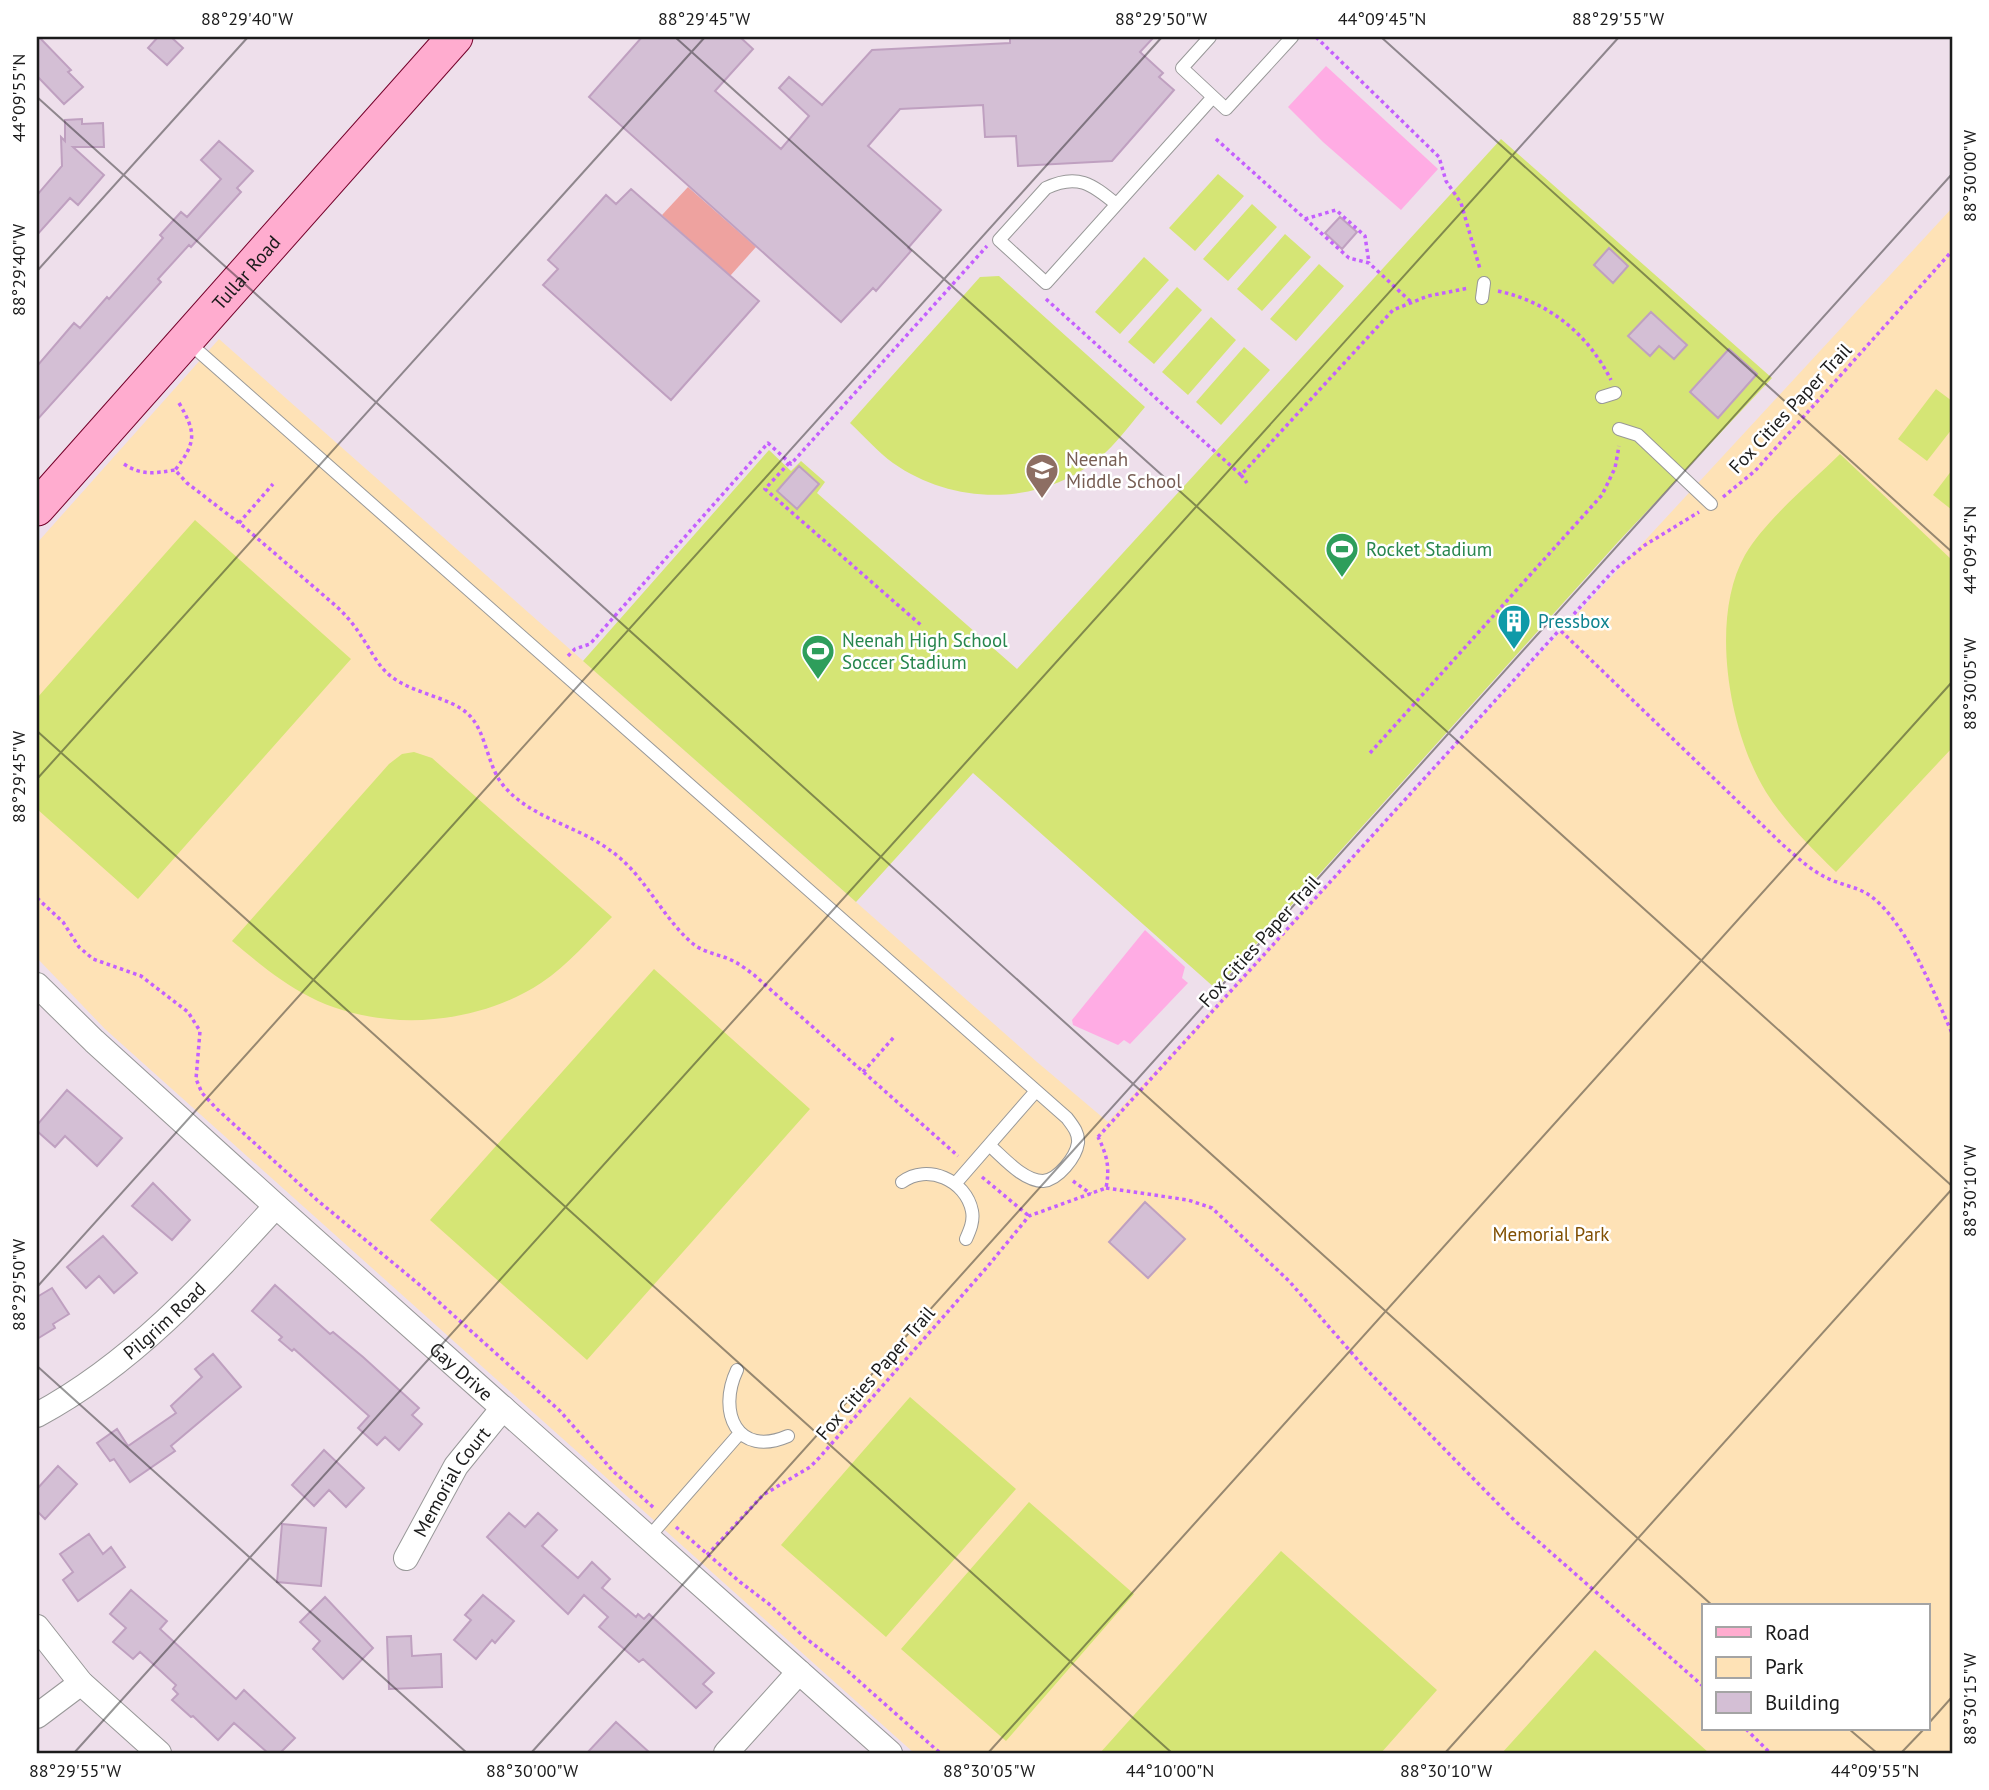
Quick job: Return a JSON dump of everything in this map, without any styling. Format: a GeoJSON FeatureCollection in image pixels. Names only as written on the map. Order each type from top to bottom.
{"type":"FeatureCollection","features":[{"type":"Feature","properties":{"kind":"main road","name":"Tullar Road"},"geometry":{"type":"LineString","coordinates":[[37,508],[455,37]]}},
{"type":"Feature","properties":{"kind":"street","name":"Gay Drive"},"geometry":{"type":"LineString","coordinates":[[39,993],[890,1753]]}},
{"type":"Feature","properties":{"kind":"street","name":"Pilgrim Road"},"geometry":{"type":"LineString","coordinates":[[37,1415],[61,1402],[120,1361],[170,1318],[276,1206]]}},
{"type":"Feature","properties":{"kind":"street","name":"Memorial Court"},"geometry":{"type":"LineString","coordinates":[[406,1558],[456,1466],[503,1408]]}},
{"type":"Feature","properties":{"kind":"street"},"geometry":{"type":"LineString","coordinates":[[37,1627],[80,1683],[159,1753]]}},
{"type":"Feature","properties":{"kind":"street"},"geometry":{"type":"LineString","coordinates":[[726,1753],[799,1672]]}},
{"type":"Feature","properties":{"kind":"street"},"geometry":{"type":"LineString","coordinates":[[37,1716],[80,1683]]}},
{"type":"Feature","properties":{"kind":"lane"},"geometry":{"type":"LineString","coordinates":[[1210,37],[1182,68],[1226,109],[1292,37]]}},
{"type":"Feature","properties":{"kind":"lane"},"geometry":{"type":"LineString","coordinates":[[1116,204],[1094,186],[1083,182],[1072,180],[1054,184],[1046,188],[999,240],[1046,283],[1213,97]]}},
{"type":"Feature","properties":{"kind":"lane"},"geometry":{"type":"LineString","coordinates":[[186,340],[1067,1118],[1076,1130],[1078,1142],[1075,1152],[1060,1172],[1043,1181],[1032,1179],[989,1145]]}},
{"type":"Feature","properties":{"kind":"lane"},"geometry":{"type":"LineString","coordinates":[[1602,397],[1615,393]]}},
{"type":"Feature","properties":{"kind":"lane"},"geometry":{"type":"LineString","coordinates":[[1619,429],[1638,435],[1711,504]]}},
{"type":"Feature","properties":{"kind":"lane"},"geometry":{"type":"LineString","coordinates":[[955,1184],[1036,1091]]}},
{"type":"Feature","properties":{"kind":"lane"},"geometry":{"type":"LineString","coordinates":[[902,1182],[915,1174],[926,1173],[936,1174],[955,1184],[972,1211],[972,1225],[966,1238]]}},
{"type":"Feature","properties":{"kind":"lane"},"geometry":{"type":"LineString","coordinates":[[737,1370],[728,1403],[731,1419],[740,1433],[750,1438],[772,1442],[788,1436]]}},
{"type":"Feature","properties":{"kind":"lane"},"geometry":{"type":"LineString","coordinates":[[649,1537],[740,1433]]}},
{"type":"Feature","properties":{"kind":"path"},"geometry":{"type":"LineString","coordinates":[[1316,37],[1439,157],[1446,181],[1461,203],[1483,290]]}},
{"type":"Feature","properties":{"kind":"path"},"geometry":{"type":"LineString","coordinates":[[1216,139],[1349,258],[1369,263],[1411,302]]}},
{"type":"Feature","properties":{"kind":"path"},"geometry":{"type":"LineString","coordinates":[[1306,219],[1336,209],[1365,236],[1369,263]]}},
{"type":"Feature","properties":{"kind":"path"},"geometry":{"type":"LineString","coordinates":[[922,625],[765,489],[789,463],[791,464],[983,248],[999,240]]}},
{"type":"Feature","properties":{"kind":"path","name":"Fox Cities Paper Trail"},"geometry":{"type":"LineString","coordinates":[[1106,1188],[1108,1156],[1098,1136],[1614,570],[1645,545],[1726,496],[1755,471],[1952,251]]}},
{"type":"Feature","properties":{"kind":"path"},"geometry":{"type":"LineString","coordinates":[[1241,475],[1393,310],[1458,289],[1513,294],[1534,302],[1572,327],[1590,344],[1604,366],[1615,393]]}},
{"type":"Feature","properties":{"kind":"path"},"geometry":{"type":"LineString","coordinates":[[1040,293],[1247,483]]}},
{"type":"Feature","properties":{"kind":"path"},"geometry":{"type":"LineString","coordinates":[[124,464],[136,472],[146,474],[175,470],[190,448],[193,431],[179,403]]}},
{"type":"Feature","properties":{"kind":"path"},"geometry":{"type":"LineString","coordinates":[[1370,753],[1602,495],[1615,468],[1619,429]]}},
{"type":"Feature","properties":{"kind":"path"},"geometry":{"type":"LineString","coordinates":[[557,668],[575,649],[590,644],[768,443],[789,463]]}},
{"type":"Feature","properties":{"kind":"path"},"geometry":{"type":"LineString","coordinates":[[175,470],[187,484],[239,523],[350,619],[387,674],[408,688],[468,714],[476,725],[494,772],[503,786],[523,804],[535,813],[574,829],[613,852],[691,942],[705,952],[734,961],[753,974],[1028,1216],[1106,1188],[1188,1200],[1212,1208],[1289,1281],[1364,1367],[1514,1520],[1702,1685]]}},
{"type":"Feature","properties":{"kind":"path"},"geometry":{"type":"LineString","coordinates":[[239,523],[273,484]]}},
{"type":"Feature","properties":{"kind":"path"},"geometry":{"type":"LineString","coordinates":[[1560,631],[1783,845],[1826,878],[1866,893],[1886,912],[1903,934],[1952,1033]]}},
{"type":"Feature","properties":{"kind":"path"},"geometry":{"type":"LineString","coordinates":[[37,898],[62,922],[79,947],[93,959],[141,976],[188,1012],[200,1031],[196,1079],[202,1093],[217,1109],[317,1200],[421,1286],[540,1393],[579,1432],[613,1472],[707,1555],[842,1666],[940,1753]]}},
{"type":"Feature","properties":{"kind":"path"},"geometry":{"type":"LineString","coordinates":[[863,1072],[894,1037]]}},
{"type":"Feature","properties":{"kind":"path"},"geometry":{"type":"LineString","coordinates":[[1060,1172],[1091,1194]]}},
{"type":"Feature","properties":{"kind":"path","name":"Fox Cities Paper Trail"},"geometry":{"type":"LineString","coordinates":[[707,1555],[763,1495],[810,1467],[819,1458],[988,1266],[1028,1216]]}},
{"type":"Feature","properties":{"kind":"path"},"geometry":{"type":"LineString","coordinates":[[1747,1730],[1770,1753]]}},
{"type":"Feature","properties":{"kind":"shaded area"},"geometry":{"type":"Polygon","coordinates":[[[688,187],[756,247],[730,276],[662,215],[688,187]]]}},
{"type":"Feature","properties":{"kind":"sand"},"geometry":{"type":"Polygon","coordinates":[[[1326,66],[1438,169],[1401,210],[1323,142],[1288,107],[1326,66]]]}},
{"type":"Feature","properties":{"kind":"sand"},"geometry":{"type":"Polygon","coordinates":[[[1145,930],[1185,967],[1182,978],[1188,983],[1130,1044],[1124,1040],[1118,1045],[1073,1025],[1072,1020],[1145,930]]]}},
{"type":"Feature","properties":{"kind":"green space","name":"Rocket Stadium"},"geometry":{"type":"Polygon","coordinates":[[[1501,139],[1772,378],[1618,542],[1216,989],[973,773],[856,902],[583,661],[769,450],[791,471],[801,461],[825,482],[817,493],[1017,669],[1501,139]]]}},
{"type":"Feature","properties":{"kind":"green space"},"geometry":{"type":"Polygon","coordinates":[[[1218,174],[1244,196],[1195,251],[1169,228],[1218,174]]]}},
{"type":"Feature","properties":{"kind":"green space"},"geometry":{"type":"Polygon","coordinates":[[[1252,204],[1277,227],[1228,281],[1203,259],[1252,204]]]}},
{"type":"Feature","properties":{"kind":"green space","name":"Memorial Park"},"geometry":{"type":"Polygon","coordinates":[[[1952,208],[1952,1753],[914,1753],[105,1029],[37,958],[37,543],[219,339],[1108,1122],[1952,208]]]}},
{"type":"Feature","properties":{"kind":"green space"},"geometry":{"type":"Polygon","coordinates":[[[1285,234],[1311,257],[1262,311],[1237,289],[1285,234]]]}},
{"type":"Feature","properties":{"kind":"green space"},"geometry":{"type":"Polygon","coordinates":[[[1144,257],[1169,280],[1120,334],[1095,312],[1144,257]]]}},
{"type":"Feature","properties":{"kind":"green space"},"geometry":{"type":"Polygon","coordinates":[[[1319,264],[1344,286],[1296,341],[1270,319],[1319,264]]]}},
{"type":"Feature","properties":{"kind":"green space"},"geometry":{"type":"Polygon","coordinates":[[[999,276],[1145,407],[1106,452],[1083,470],[1057,483],[1030,491],[1002,495],[973,494],[918,478],[887,459],[850,423],[980,277],[999,276]]]}},
{"type":"Feature","properties":{"kind":"green space"},"geometry":{"type":"Polygon","coordinates":[[[1177,287],[1202,310],[1154,364],[1128,342],[1177,287]]]}},
{"type":"Feature","properties":{"kind":"green space"},"geometry":{"type":"Polygon","coordinates":[[[1211,317],[1236,340],[1188,395],[1162,372],[1211,317]]]}},
{"type":"Feature","properties":{"kind":"green space"},"geometry":{"type":"Polygon","coordinates":[[[1244,347],[1270,370],[1221,425],[1196,402],[1244,347]]]}},
{"type":"Feature","properties":{"kind":"green space"},"geometry":{"type":"Polygon","coordinates":[[[1936,389],[1952,401],[1952,429],[1927,461],[1898,439],[1936,389]]]}},
{"type":"Feature","properties":{"kind":"green space"},"geometry":{"type":"Polygon","coordinates":[[[1840,454],[1952,560],[1952,748],[1836,872],[1781,814],[1753,767],[1734,708],[1726,642],[1734,581],[1745,555],[1776,515],[1840,454]]]}},
{"type":"Feature","properties":{"kind":"green space"},"geometry":{"type":"Polygon","coordinates":[[[1952,470],[1952,510],[1933,495],[1952,470]]]}},
{"type":"Feature","properties":{"kind":"green space"},"geometry":{"type":"Polygon","coordinates":[[[195,520],[351,659],[138,899],[37,809],[37,698],[195,520]]]}},
{"type":"Feature","properties":{"kind":"green space"},"geometry":{"type":"Polygon","coordinates":[[[414,752],[432,758],[612,917],[560,968],[541,983],[515,997],[458,1016],[397,1020],[366,1016],[310,997],[270,971],[232,941],[389,764],[402,754],[414,752]]]}},
{"type":"Feature","properties":{"kind":"green space"},"geometry":{"type":"Polygon","coordinates":[[[654,969],[810,1109],[587,1360],[430,1220],[654,969]]]}},
{"type":"Feature","properties":{"kind":"green space"},"geometry":{"type":"Polygon","coordinates":[[[910,1397],[1016,1489],[886,1637],[781,1545],[910,1397]]]}},
{"type":"Feature","properties":{"kind":"green space"},"geometry":{"type":"Polygon","coordinates":[[[1029,1502],[1134,1594],[1006,1741],[901,1649],[1029,1502]]]}},
{"type":"Feature","properties":{"kind":"green space"},"geometry":{"type":"Polygon","coordinates":[[[1281,1551],[1437,1690],[1381,1753],[1100,1753],[1281,1551]]]}},
{"type":"Feature","properties":{"kind":"green space"},"geometry":{"type":"Polygon","coordinates":[[[1595,1650],[1709,1753],[1502,1753],[1595,1650]]]}},
{"type":"Feature","properties":{"kind":"building"},"geometry":{"type":"Polygon","coordinates":[[[37,37],[71,70],[68,72],[83,87],[64,104],[37,76],[37,37]]]}},
{"type":"Feature","properties":{"kind":"building"},"geometry":{"type":"Polygon","coordinates":[[[158,37],[171,37],[183,48],[167,65],[148,48],[158,37]]]}},
{"type":"Feature","properties":{"kind":"building"},"geometry":{"type":"Polygon","coordinates":[[[642,37],[740,37],[753,49],[715,91],[781,149],[809,116],[779,88],[789,77],[822,105],[872,50],[1010,43],[1010,37],[1154,37],[1140,52],[1163,73],[1159,77],[1174,90],[1112,161],[1018,166],[1016,136],[985,137],[983,105],[900,109],[868,146],[941,210],[908,248],[911,251],[876,291],[873,288],[841,322],[589,97],[642,37]]]}},
{"type":"Feature","properties":{"kind":"building"},"geometry":{"type":"Polygon","coordinates":[[[82,119],[82,124],[103,123],[104,147],[73,147],[104,175],[78,205],[70,198],[37,235],[37,195],[62,166],[61,137],[65,141],[65,120],[82,119]]]}},
{"type":"Feature","properties":{"kind":"building"},"geometry":{"type":"Polygon","coordinates":[[[219,141],[253,171],[237,188],[241,192],[158,279],[161,282],[37,420],[37,366],[74,323],[80,328],[107,297],[109,299],[163,238],[160,235],[181,212],[187,217],[221,179],[201,160],[219,141]]]}},
{"type":"Feature","properties":{"kind":"building"},"geometry":{"type":"Polygon","coordinates":[[[631,189],[759,301],[671,400],[543,285],[558,269],[548,260],[606,195],[616,204],[631,189]]]}},
{"type":"Feature","properties":{"kind":"building"},"geometry":{"type":"Polygon","coordinates":[[[1340,217],[1357,232],[1342,249],[1325,233],[1340,217]]]}},
{"type":"Feature","properties":{"kind":"building"},"geometry":{"type":"Polygon","coordinates":[[[1609,248],[1628,266],[1613,283],[1594,265],[1609,248]]]}},
{"type":"Feature","properties":{"kind":"building"},"geometry":{"type":"Polygon","coordinates":[[[1651,312],[1687,345],[1674,359],[1659,346],[1650,356],[1628,336],[1651,312]]]}},
{"type":"Feature","properties":{"kind":"building"},"geometry":{"type":"Polygon","coordinates":[[[1729,349],[1757,374],[1718,418],[1690,392],[1729,349]]]}},
{"type":"Feature","properties":{"kind":"building"},"geometry":{"type":"Polygon","coordinates":[[[799,466],[819,484],[797,509],[777,491],[799,466]]]}},
{"type":"Feature","properties":{"kind":"building"},"geometry":{"type":"Polygon","coordinates":[[[67,1090],[122,1138],[97,1166],[65,1136],[55,1147],[37,1131],[37,1125],[67,1090]]]}},
{"type":"Feature","properties":{"kind":"building"},"geometry":{"type":"Polygon","coordinates":[[[153,1183],[190,1220],[172,1240],[132,1206],[153,1183]]]}},
{"type":"Feature","properties":{"kind":"building"},"geometry":{"type":"Polygon","coordinates":[[[1145,1202],[1185,1239],[1148,1278],[1109,1242],[1145,1202]]]}},
{"type":"Feature","properties":{"kind":"building"},"geometry":{"type":"Polygon","coordinates":[[[103,1236],[137,1273],[114,1293],[99,1276],[86,1288],[67,1267],[103,1236]]]}},
{"type":"Feature","properties":{"kind":"building"},"geometry":{"type":"Polygon","coordinates":[[[275,1285],[330,1334],[333,1332],[363,1357],[419,1408],[412,1415],[422,1424],[399,1450],[385,1437],[377,1445],[358,1428],[369,1416],[294,1349],[292,1351],[279,1340],[282,1337],[252,1311],[275,1285]]]}},
{"type":"Feature","properties":{"kind":"building"},"geometry":{"type":"Polygon","coordinates":[[[52,1288],[69,1314],[53,1324],[55,1328],[37,1339],[37,1297],[52,1288]]]}},
{"type":"Feature","properties":{"kind":"building"},"geometry":{"type":"Polygon","coordinates":[[[213,1354],[241,1387],[171,1446],[175,1451],[130,1482],[114,1459],[110,1461],[97,1443],[117,1429],[128,1446],[176,1413],[171,1406],[202,1377],[195,1369],[213,1354]]]}},
{"type":"Feature","properties":{"kind":"building"},"geometry":{"type":"Polygon","coordinates":[[[324,1450],[364,1488],[346,1507],[329,1490],[314,1506],[292,1485],[324,1450]]]}},
{"type":"Feature","properties":{"kind":"building"},"geometry":{"type":"Polygon","coordinates":[[[58,1466],[77,1484],[45,1519],[37,1511],[37,1489],[58,1466]]]}},
{"type":"Feature","properties":{"kind":"building"},"geometry":{"type":"Polygon","coordinates":[[[509,1513],[525,1527],[538,1513],[557,1530],[542,1546],[578,1578],[592,1562],[610,1579],[602,1588],[636,1617],[638,1614],[644,1619],[649,1614],[714,1673],[703,1684],[712,1692],[696,1708],[643,1659],[639,1662],[599,1627],[608,1617],[584,1595],[568,1614],[487,1537],[509,1513]]]}},
{"type":"Feature","properties":{"kind":"building"},"geometry":{"type":"Polygon","coordinates":[[[282,1524],[326,1528],[321,1586],[277,1582],[282,1524]]]}},
{"type":"Feature","properties":{"kind":"building"},"geometry":{"type":"Polygon","coordinates":[[[89,1534],[103,1554],[111,1547],[125,1567],[78,1601],[63,1580],[73,1572],[60,1554],[89,1534]]]}},
{"type":"Feature","properties":{"kind":"building"},"geometry":{"type":"Polygon","coordinates":[[[131,1590],[167,1621],[160,1629],[236,1699],[244,1690],[295,1738],[280,1753],[268,1753],[234,1723],[218,1740],[172,1700],[178,1694],[173,1689],[176,1685],[140,1652],[133,1659],[113,1642],[126,1628],[110,1614],[131,1590]]]}},
{"type":"Feature","properties":{"kind":"building"},"geometry":{"type":"Polygon","coordinates":[[[483,1595],[514,1621],[495,1643],[492,1640],[476,1659],[454,1640],[471,1620],[465,1615],[483,1595]]]}},
{"type":"Feature","properties":{"kind":"building"},"geometry":{"type":"Polygon","coordinates":[[[325,1597],[373,1648],[343,1679],[313,1649],[320,1641],[300,1622],[325,1597]]]}},
{"type":"Feature","properties":{"kind":"building"},"geometry":{"type":"Polygon","coordinates":[[[411,1636],[412,1656],[441,1654],[442,1687],[389,1689],[387,1637],[411,1636]]]}},
{"type":"Feature","properties":{"kind":"building"},"geometry":{"type":"Polygon","coordinates":[[[616,1722],[650,1753],[587,1753],[616,1722]]]}},
{"type":"Feature","properties":{"kind":"place","name":"Neenah Middle School"},"geometry":{"type":"Point","coordinates":[1042,500]}},
{"type":"Feature","properties":{"kind":"place","name":"Rocket Stadium"},"geometry":{"type":"Point","coordinates":[1342,579]}},
{"type":"Feature","properties":{"kind":"place","name":"Pressbox"},"geometry":{"type":"Point","coordinates":[1514,651]}},
{"type":"Feature","properties":{"kind":"place","name":"Neenah High School Soccer Stadium"},"geometry":{"type":"Point","coordinates":[818,681]}}]}
